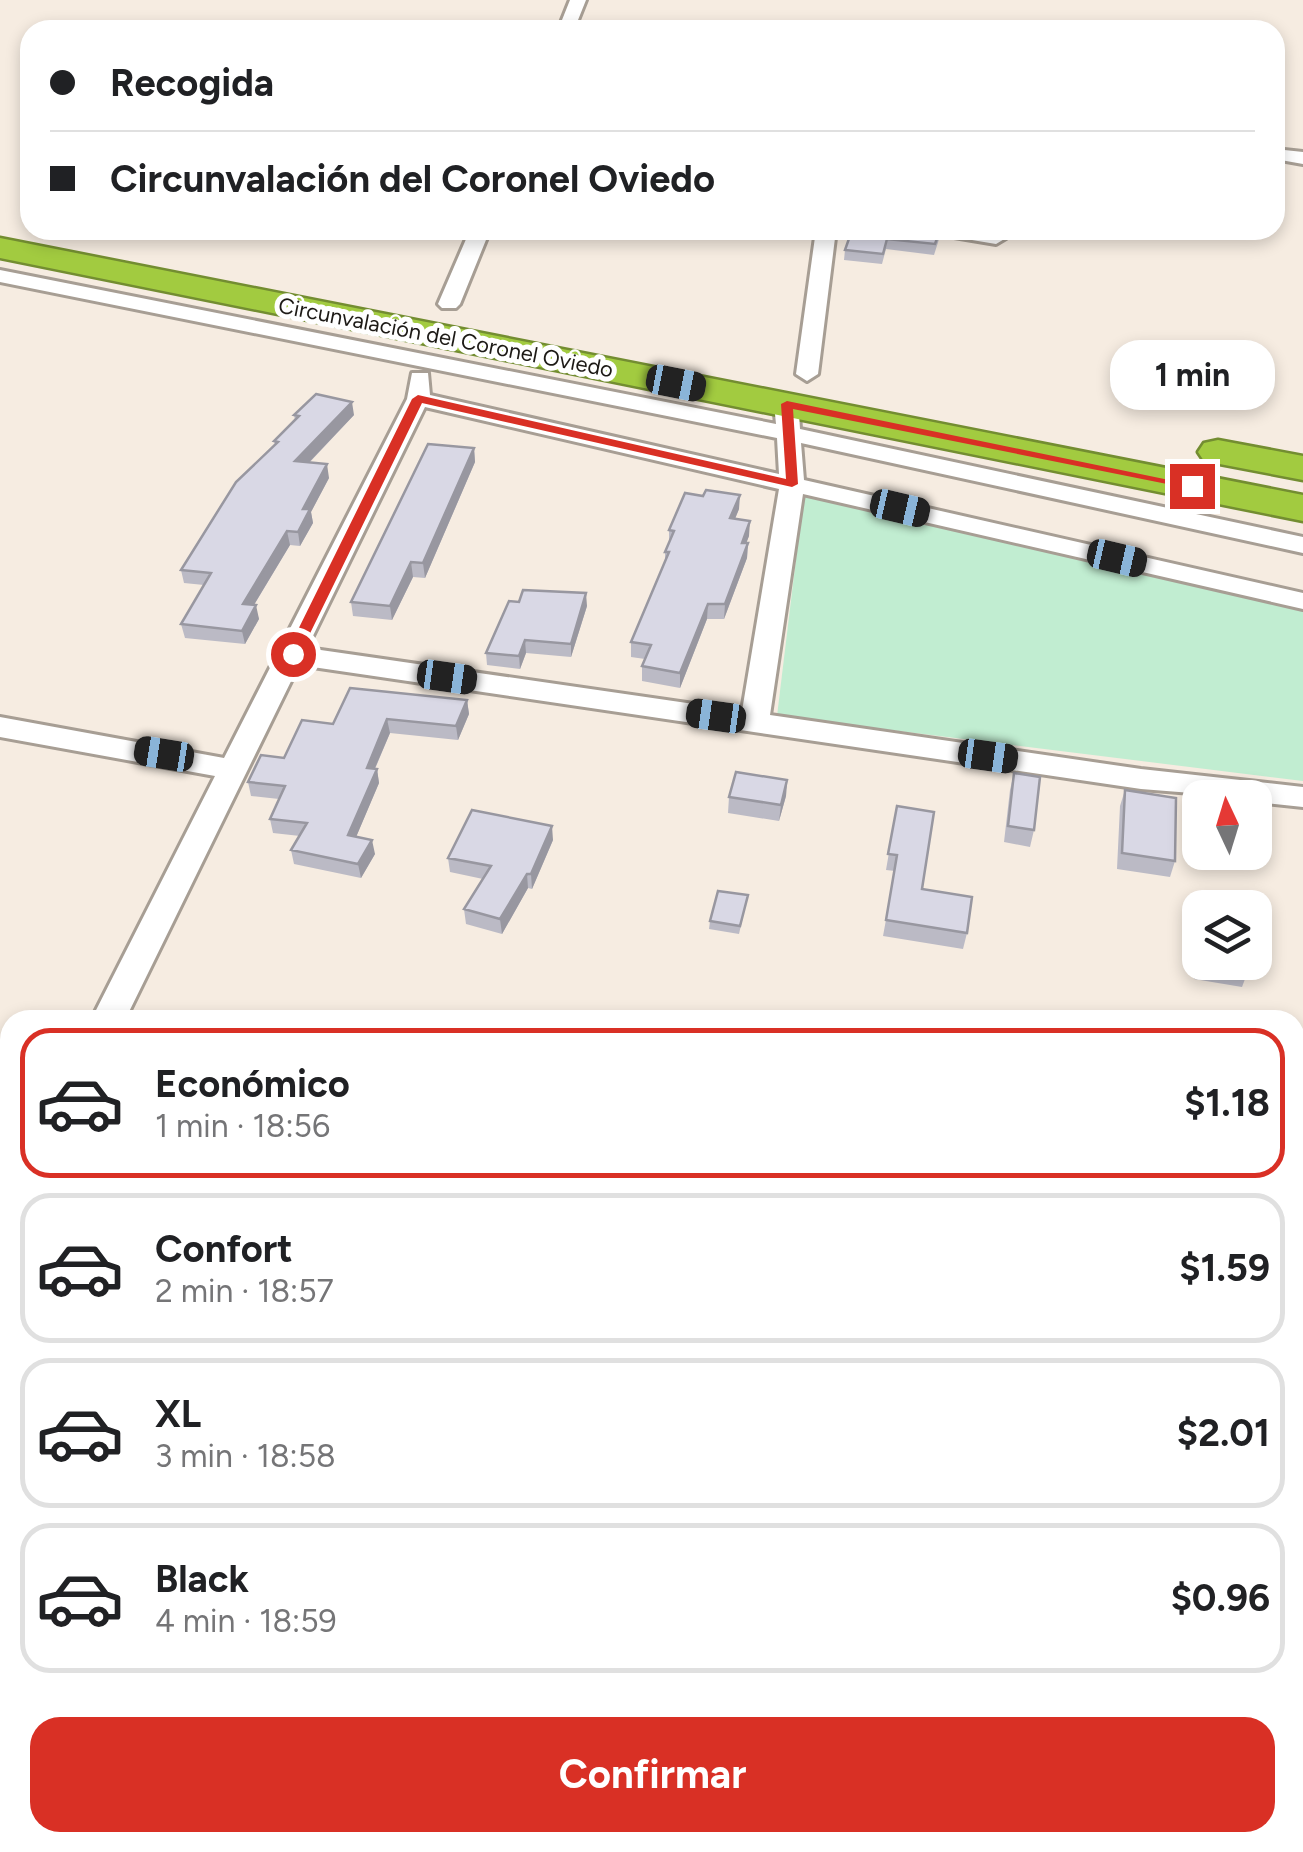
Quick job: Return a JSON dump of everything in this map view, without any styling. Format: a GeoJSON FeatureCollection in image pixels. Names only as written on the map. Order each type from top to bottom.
{"type":"FeatureCollection","features":[{"type":"Feature","properties":{"kind":"highway","name":"Circunvalación del Coronel Oviedo"},"geometry":{"type":"LineString","coordinates":[[120,240],[449,304],[794,404],[864,385]]}},
{"type":"Feature","properties":{"kind":"highway","name":"Circunvalación del Coronel Oviedo"},"geometry":{"type":"LineString","coordinates":[[0,248],[413,345],[794,404],[1303,508]]}},
{"type":"Feature","properties":{"kind":"highway"},"geometry":{"type":"LineString","coordinates":[[1188,447],[1303,468]]}},
{"type":"Feature","properties":{"kind":"street"},"geometry":{"type":"LineString","coordinates":[[449,304],[476,240]]}},
{"type":"Feature","properties":{"kind":"street"},"geometry":{"type":"LineString","coordinates":[[755,722],[792,484],[794,404],[824,240]]}},
{"type":"Feature","properties":{"kind":"street"},"geometry":{"type":"LineString","coordinates":[[0,276],[413,345],[420,378],[418,399],[113,1010]]}},
{"type":"Feature","properties":{"kind":"street"},"geometry":{"type":"LineString","coordinates":[[418,399],[1303,601]]}},
{"type":"Feature","properties":{"kind":"street"},"geometry":{"type":"LineString","coordinates":[[794,404],[1303,545]]}},
{"type":"Feature","properties":{"kind":"street"},"geometry":{"type":"LineString","coordinates":[[293,654],[1141,778],[1303,797]]}},
{"type":"Feature","properties":{"kind":"street"},"geometry":{"type":"LineString","coordinates":[[0,727],[235,770]]}},
{"type":"Feature","properties":{"kind":"green space"},"geometry":{"type":"Polygon","coordinates":[[[804,493],[1303,609],[1303,781],[777,716],[804,493]]]}},
{"type":"Feature","properties":{"kind":"building"},"geometry":{"type":"Polygon","coordinates":[[[848,240],[887,240],[883,254],[845,250],[848,240]]]}},
{"type":"Feature","properties":{"kind":"building"},"geometry":{"type":"Polygon","coordinates":[[[897,240],[936,240],[935,244],[897,240]]]}},
{"type":"Feature","properties":{"kind":"building"},"geometry":{"type":"Polygon","coordinates":[[[316,394],[352,402],[295,461],[327,464],[303,509],[310,509],[298,532],[287,531],[243,604],[256,605],[242,631],[181,624],[211,573],[181,570],[236,482],[278,442],[274,441],[299,416],[294,415],[316,394]]]}},
{"type":"Feature","properties":{"kind":"building"},"geometry":{"type":"Polygon","coordinates":[[[428,444],[474,448],[423,563],[411,562],[390,606],[351,602],[428,444]]]}},
{"type":"Feature","properties":{"kind":"building"},"geometry":{"type":"Polygon","coordinates":[[[706,490],[740,495],[730,518],[750,521],[742,543],[748,543],[725,604],[708,604],[680,673],[642,666],[651,645],[631,642],[669,552],[665,552],[674,531],[669,530],[685,493],[703,496],[706,490]]]}},
{"type":"Feature","properties":{"kind":"building"},"geometry":{"type":"Polygon","coordinates":[[[523,590],[586,593],[571,644],[525,640],[519,656],[486,653],[509,601],[519,602],[523,590]]]}},
{"type":"Feature","properties":{"kind":"building"},"geometry":{"type":"Polygon","coordinates":[[[350,688],[467,700],[456,726],[387,719],[367,768],[377,769],[348,835],[372,840],[358,864],[291,850],[307,823],[270,819],[285,786],[248,782],[261,755],[284,758],[302,720],[333,724],[350,688]]]}},
{"type":"Feature","properties":{"kind":"building"},"geometry":{"type":"Polygon","coordinates":[[[736,772],[787,780],[781,805],[729,797],[736,772]]]}},
{"type":"Feature","properties":{"kind":"building"},"geometry":{"type":"Polygon","coordinates":[[[1014,773],[1040,777],[1034,830],[1008,826],[1014,773]]]}},
{"type":"Feature","properties":{"kind":"building"},"geometry":{"type":"Polygon","coordinates":[[[1125,790],[1176,798],[1175,861],[1122,853],[1125,790]]]}},
{"type":"Feature","properties":{"kind":"building"},"geometry":{"type":"Polygon","coordinates":[[[897,806],[934,812],[922,889],[972,897],[967,933],[886,920],[897,855],[888,854],[897,806]]]}},
{"type":"Feature","properties":{"kind":"building"},"geometry":{"type":"Polygon","coordinates":[[[472,810],[552,826],[531,874],[527,874],[500,919],[464,909],[491,866],[448,858],[472,810]]]}},
{"type":"Feature","properties":{"kind":"building"},"geometry":{"type":"Polygon","coordinates":[[[718,891],[748,895],[740,926],[710,921],[718,891]]]}},
{"type":"Feature","properties":{"kind":"route"},"geometry":{"type":"LineString","coordinates":[[293,654],[418,399],[792,484],[787,404],[1192,486]]}}]}
